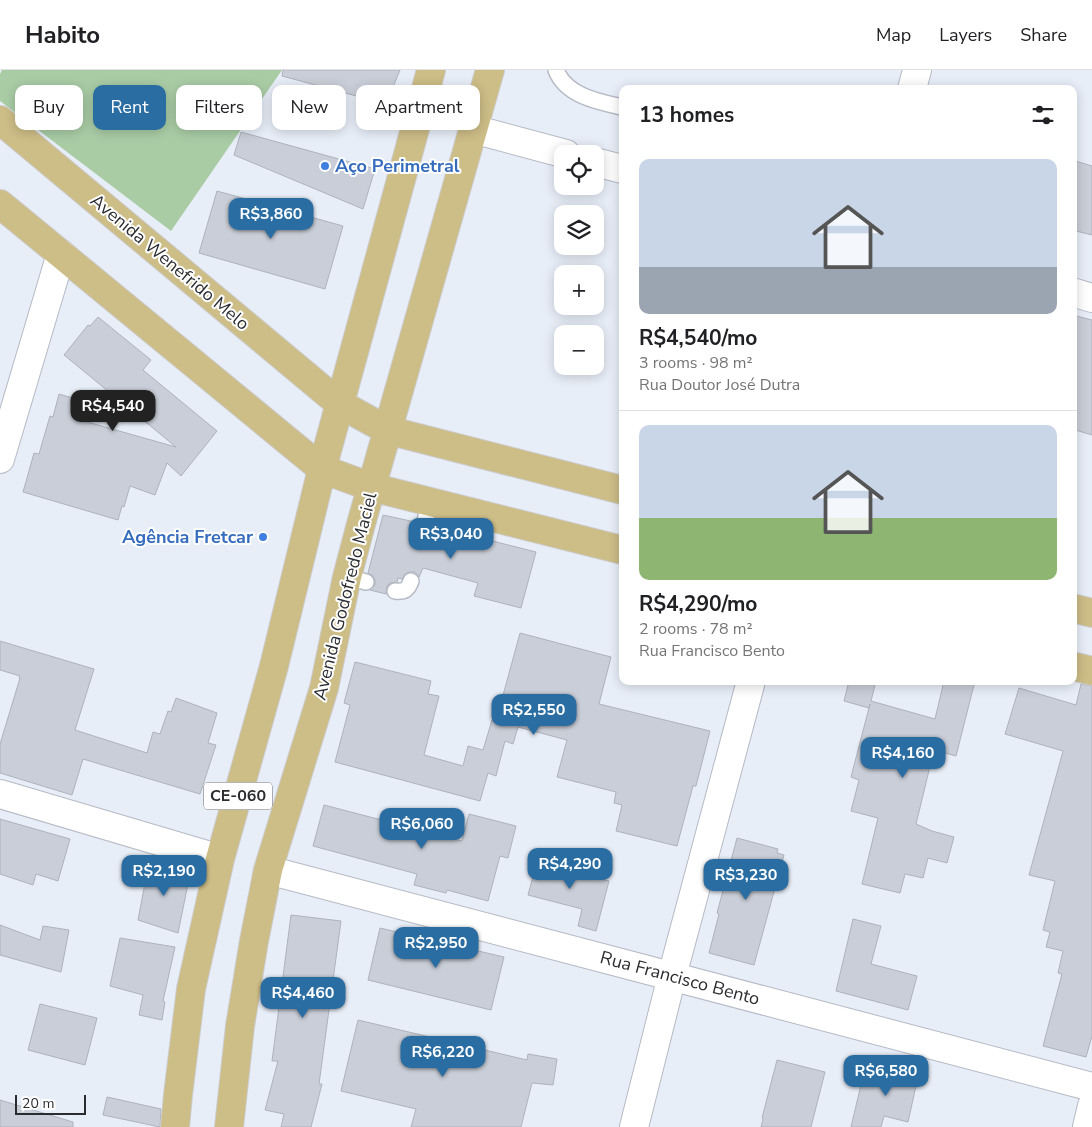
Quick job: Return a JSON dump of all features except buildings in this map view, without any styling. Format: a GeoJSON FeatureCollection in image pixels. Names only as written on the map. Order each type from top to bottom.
{"type":"FeatureCollection","features":[{"type":"Feature","properties":{"kind":"main road"},"geometry":{"type":"LineString","coordinates":[[322,469],[346,387],[431,70]]}},
{"type":"Feature","properties":{"kind":"main road","name":"Avenida Godofredo Maciel"},"geometry":{"type":"LineString","coordinates":[[480,107],[490,70]]}},
{"type":"Feature","properties":{"kind":"main road","name":"Avenida Wenefrido Melo"},"geometry":{"type":"LineString","coordinates":[[0,120],[340,404],[388,430],[619,489]]}},
{"type":"Feature","properties":{"kind":"main road","name":"Avenida Godofredo Maciel"},"geometry":{"type":"LineString","coordinates":[[229,1127],[229,1112],[240,1026],[268,870],[357,579],[371,487],[474,130]]}},
{"type":"Feature","properties":{"kind":"main road"},"geometry":{"type":"LineString","coordinates":[[0,204],[322,469],[371,487],[427,513],[619,549]]}},
{"type":"Feature","properties":{"kind":"main road","name":"CE-060"},"geometry":{"type":"LineString","coordinates":[[175,1127],[191,989],[220,859],[274,666],[322,469]]}},
{"type":"Feature","properties":{"kind":"main road"},"geometry":{"type":"LineString","coordinates":[[1077,609],[1092,613]]}},
{"type":"Feature","properties":{"kind":"main road"},"geometry":{"type":"LineString","coordinates":[[1077,667],[1092,671]]}},
{"type":"Feature","properties":{"kind":"street"},"geometry":{"type":"LineString","coordinates":[[913,85],[917,70]]}},
{"type":"Feature","properties":{"kind":"street"},"geometry":{"type":"LineString","coordinates":[[478,130],[554,151]]}},
{"type":"Feature","properties":{"kind":"street"},"geometry":{"type":"LineString","coordinates":[[604,164],[619,168]]}},
{"type":"Feature","properties":{"kind":"street"},"geometry":{"type":"LineString","coordinates":[[0,458],[61,254]]}},
{"type":"Feature","properties":{"kind":"street"},"geometry":{"type":"LineString","coordinates":[[1077,294],[1092,298]]}},
{"type":"Feature","properties":{"kind":"street"},"geometry":{"type":"LineString","coordinates":[[634,1127],[672,976],[750,685]]}},
{"type":"Feature","properties":{"kind":"street"},"geometry":{"type":"LineString","coordinates":[[0,794],[220,859]]}},
{"type":"Feature","properties":{"kind":"street","name":"Rua Francisco Bento"},"geometry":{"type":"LineString","coordinates":[[268,870],[1092,1087]]}},
{"type":"Feature","properties":{"kind":"street"},"geometry":{"type":"LineString","coordinates":[[1086,1127],[1092,1106]]}},
{"type":"Feature","properties":{"kind":"lane"},"geometry":{"type":"LineString","coordinates":[[556,70],[568,87],[593,100],[619,106]]}},
{"type":"Feature","properties":{"kind":"lane"},"geometry":{"type":"LineString","coordinates":[[395,591],[402,592],[410,581]]}},
{"type":"Feature","properties":{"kind":"green space"},"geometry":{"type":"Polygon","coordinates":[[[2,70],[282,70],[262,99],[262,85],[176,85],[176,130],[241,130],[171,231],[38,130],[83,130],[83,85],[15,85],[15,112],[0,101],[0,74],[2,70]]]}},
{"type":"Feature","properties":{"kind":"place","name":"Aço Perimetral"},"geometry":{"type":"Point","coordinates":[325,166]}},
{"type":"Feature","properties":{"kind":"place","name":"Agência Fretcar"},"geometry":{"type":"Point","coordinates":[263,537]}}]}
